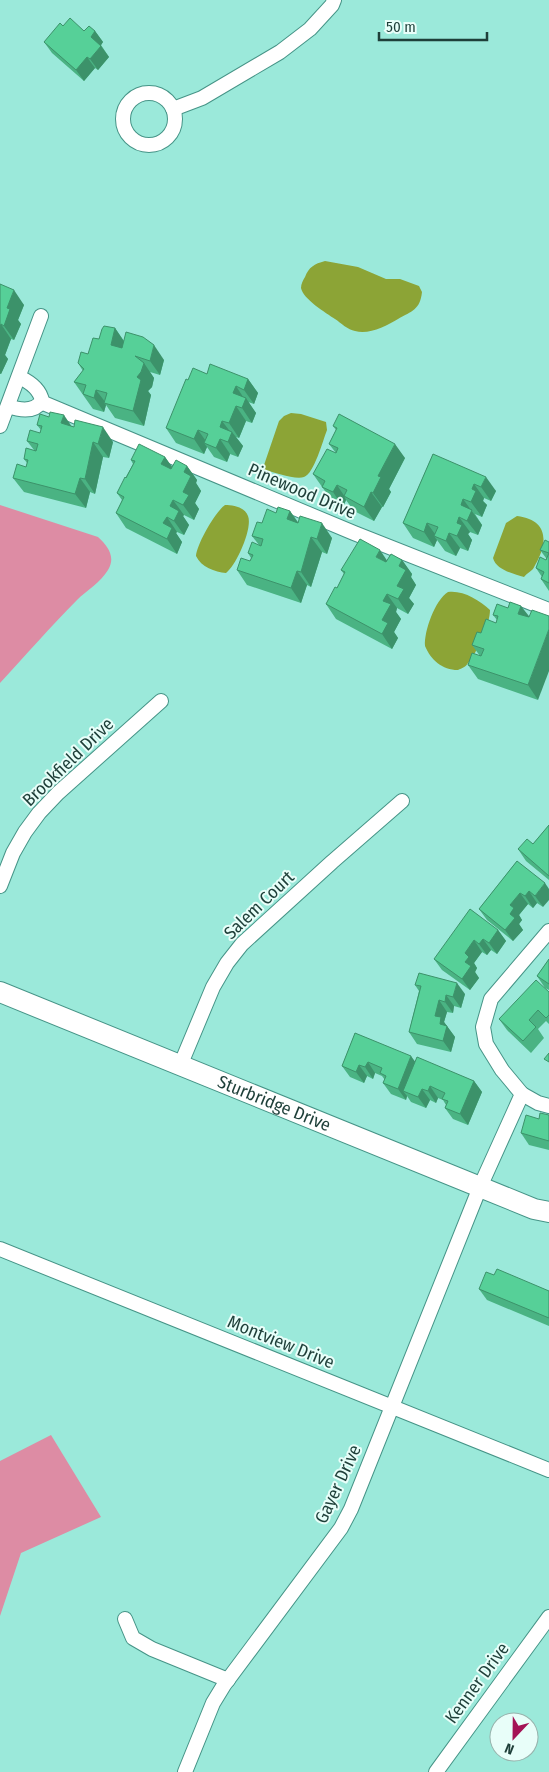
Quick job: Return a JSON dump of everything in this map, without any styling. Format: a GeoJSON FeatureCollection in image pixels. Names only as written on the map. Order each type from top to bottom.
{"type":"FeatureCollection","features":[{"type":"Feature","properties":{"kind":"street"},"geometry":{"type":"LineString","coordinates":[[173,109],[202,98],[280,52],[310,29],[332,5],[334,0]]}},
{"type":"Feature","properties":{"kind":"street"},"geometry":{"type":"LineString","coordinates":[[0,426],[41,316]]}},
{"type":"Feature","properties":{"kind":"street"},"geometry":{"type":"LineString","coordinates":[[8,406],[28,410],[36,408],[41,402],[42,399],[39,391],[28,381],[19,377]]}},
{"type":"Feature","properties":{"kind":"street","name":"Pinewood Drive"},"geometry":{"type":"LineString","coordinates":[[41,402],[354,533],[549,610]]}},
{"type":"Feature","properties":{"kind":"street","name":"Brookfield Drive"},"geometry":{"type":"LineString","coordinates":[[0,886],[13,853],[39,813],[65,786],[161,701]]}},
{"type":"Feature","properties":{"kind":"street","name":"Salem Court"},"geometry":{"type":"LineString","coordinates":[[180,1066],[213,987],[227,963],[242,944],[402,801]]}},
{"type":"Feature","properties":{"kind":"street"},"geometry":{"type":"LineString","coordinates":[[549,930],[491,999],[484,1027],[486,1044],[502,1070],[522,1094],[538,1103],[549,1106]]}},
{"type":"Feature","properties":{"kind":"street","name":"Sturbridge Drive"},"geometry":{"type":"LineString","coordinates":[[0,992],[534,1209],[549,1212]]}},
{"type":"Feature","properties":{"kind":"street","name":"Gayer Drive"},"geometry":{"type":"LineString","coordinates":[[185,1772],[213,1703],[228,1680],[342,1528],[480,1187],[522,1094]]}},
{"type":"Feature","properties":{"kind":"street","name":"Montview Drive"},"geometry":{"type":"LineString","coordinates":[[0,1249],[549,1470]]}},
{"type":"Feature","properties":{"kind":"street","name":"Kenner Drive"},"geometry":{"type":"LineString","coordinates":[[436,1772],[549,1617]]}},
{"type":"Feature","properties":{"kind":"street"},"geometry":{"type":"LineString","coordinates":[[124,1618],[133,1638],[152,1649],[228,1680]]}},
{"type":"Feature","properties":{"kind":"shaded area"},"geometry":{"type":"Polygon","coordinates":[[[325,261],[358,267],[386,279],[400,279],[419,286],[422,292],[419,303],[411,312],[377,329],[366,332],[352,330],[310,301],[301,288],[310,268],[325,261]]]}},
{"type":"Feature","properties":{"kind":"shaded area"},"geometry":{"type":"Polygon","coordinates":[[[291,413],[301,414],[326,422],[327,430],[318,456],[308,475],[300,478],[290,477],[263,468],[279,421],[291,413]]]}},
{"type":"Feature","properties":{"kind":"shaded area"},"geometry":{"type":"Polygon","coordinates":[[[0,505],[98,537],[108,548],[111,561],[108,570],[101,578],[67,610],[0,683],[0,505]]]}},
{"type":"Feature","properties":{"kind":"shaded area"},"geometry":{"type":"Polygon","coordinates":[[[225,505],[235,506],[244,510],[249,522],[243,546],[226,573],[209,568],[201,563],[196,556],[207,529],[216,514],[225,505]]]}},
{"type":"Feature","properties":{"kind":"shaded area"},"geometry":{"type":"Polygon","coordinates":[[[517,516],[528,518],[535,522],[543,534],[542,550],[533,569],[524,577],[501,568],[493,558],[506,523],[517,516]]]}},
{"type":"Feature","properties":{"kind":"shaded area"},"geometry":{"type":"Polygon","coordinates":[[[448,592],[470,596],[490,610],[485,630],[475,652],[466,666],[458,670],[442,666],[430,656],[425,646],[426,632],[431,616],[443,596],[448,592]]]}},
{"type":"Feature","properties":{"kind":"shaded area"},"geometry":{"type":"Polygon","coordinates":[[[51,1435],[101,1517],[21,1553],[0,1616],[0,1461],[51,1435]]]}},
{"type":"Feature","properties":{"kind":"building"},"geometry":{"type":"Polygon","coordinates":[[[70,18],[84,31],[89,26],[95,31],[91,37],[101,46],[90,59],[87,57],[76,70],[44,42],[60,23],[63,26],[70,18]]]}},
{"type":"Feature","properties":{"kind":"building"},"geometry":{"type":"Polygon","coordinates":[[[0,284],[14,290],[7,308],[10,309],[4,326],[1,324],[0,327],[0,284]]]}},
{"type":"Feature","properties":{"kind":"building"},"geometry":{"type":"Polygon","coordinates":[[[104,326],[115,328],[111,345],[122,348],[126,332],[143,337],[154,345],[150,361],[135,356],[144,363],[137,377],[141,380],[133,411],[104,403],[107,393],[96,390],[94,398],[83,394],[86,385],[74,382],[84,369],[78,363],[81,352],[88,354],[93,338],[99,339],[104,326]]]}},
{"type":"Feature","properties":{"kind":"building"},"geometry":{"type":"Polygon","coordinates":[[[210,364],[248,379],[244,390],[236,386],[233,393],[246,398],[242,408],[236,406],[229,423],[222,421],[220,427],[232,432],[228,442],[220,439],[216,448],[204,443],[208,434],[198,430],[194,439],[166,428],[186,379],[188,380],[193,368],[207,374],[210,364]]]}},
{"type":"Feature","properties":{"kind":"building"},"geometry":{"type":"Polygon","coordinates":[[[50,412],[64,415],[61,423],[74,427],[75,420],[103,427],[98,444],[93,442],[85,479],[80,478],[75,494],[13,478],[17,464],[26,467],[28,460],[24,459],[26,448],[36,451],[38,444],[27,441],[30,430],[40,433],[42,426],[37,425],[40,414],[49,417],[50,412]]]}},
{"type":"Feature","properties":{"kind":"building"},"geometry":{"type":"Polygon","coordinates":[[[339,414],[395,444],[378,476],[381,477],[364,507],[344,496],[347,490],[337,485],[333,492],[322,487],[325,481],[313,474],[327,449],[336,453],[338,448],[329,444],[337,428],[333,426],[339,414]]]}},
{"type":"Feature","properties":{"kind":"building"},"geometry":{"type":"Polygon","coordinates":[[[139,444],[165,457],[161,464],[171,469],[176,460],[187,466],[184,472],[191,476],[183,492],[189,495],[183,505],[173,500],[170,506],[179,511],[174,521],[167,517],[163,523],[172,528],[167,539],[116,513],[124,497],[117,493],[135,461],[131,460],[139,444]]]}},
{"type":"Feature","properties":{"kind":"building"},"geometry":{"type":"Polygon","coordinates":[[[433,454],[486,477],[481,487],[474,484],[472,489],[476,491],[471,502],[463,499],[461,505],[472,510],[467,521],[459,517],[457,523],[462,525],[457,536],[449,533],[446,541],[434,536],[438,527],[427,523],[424,532],[403,523],[433,454]]]}},
{"type":"Feature","properties":{"kind":"building"},"geometry":{"type":"Polygon","coordinates":[[[278,507],[290,511],[287,519],[298,523],[300,516],[322,523],[317,539],[311,537],[301,572],[297,571],[291,588],[237,570],[241,558],[250,561],[253,555],[248,553],[252,542],[261,546],[263,539],[252,536],[257,522],[262,523],[267,509],[276,513],[278,507]]]}},
{"type":"Feature","properties":{"kind":"building"},"geometry":{"type":"Polygon","coordinates":[[[360,539],[380,550],[376,557],[386,562],[391,554],[402,560],[399,566],[406,570],[397,586],[404,589],[398,599],[387,594],[383,601],[391,604],[382,620],[388,623],[382,634],[326,604],[345,572],[341,570],[360,539]]]}},
{"type":"Feature","properties":{"kind":"building"},"geometry":{"type":"Polygon","coordinates":[[[545,540],[549,542],[549,553],[540,550],[545,540]]]}},
{"type":"Feature","properties":{"kind":"building"},"geometry":{"type":"Polygon","coordinates":[[[549,553],[549,583],[541,579],[544,572],[536,568],[540,557],[546,560],[549,553]]]}},
{"type":"Feature","properties":{"kind":"building"},"geometry":{"type":"Polygon","coordinates":[[[510,602],[521,606],[518,614],[529,617],[532,610],[549,616],[549,629],[528,685],[468,665],[472,653],[481,656],[484,649],[472,645],[477,632],[481,633],[486,619],[496,623],[498,616],[493,615],[497,604],[508,608],[510,602]]]}},
{"type":"Feature","properties":{"kind":"building"},"geometry":{"type":"Polygon","coordinates":[[[549,825],[549,876],[518,849],[527,839],[533,844],[549,825]]]}},
{"type":"Feature","properties":{"kind":"building"},"geometry":{"type":"Polygon","coordinates":[[[517,861],[545,883],[535,896],[529,891],[525,896],[520,893],[510,905],[514,908],[510,914],[515,918],[505,930],[479,909],[517,861]]]}},
{"type":"Feature","properties":{"kind":"building"},"geometry":{"type":"Polygon","coordinates":[[[470,909],[498,930],[489,943],[483,939],[479,944],[474,940],[465,953],[469,957],[465,962],[471,966],[462,979],[434,959],[470,909]]]}},
{"type":"Feature","properties":{"kind":"building"},"geometry":{"type":"Polygon","coordinates":[[[549,959],[549,984],[537,976],[549,959]]]}},
{"type":"Feature","properties":{"kind":"building"},"geometry":{"type":"Polygon","coordinates":[[[419,973],[457,983],[453,997],[446,995],[445,1002],[439,1000],[435,1016],[441,1017],[440,1024],[447,1026],[443,1041],[409,1032],[421,986],[415,985],[419,973]]]}},
{"type":"Feature","properties":{"kind":"building"},"geometry":{"type":"Polygon","coordinates":[[[536,980],[549,992],[549,1015],[546,1018],[538,1010],[529,1020],[536,1027],[523,1041],[499,1019],[536,980]]]}},
{"type":"Feature","properties":{"kind":"building"},"geometry":{"type":"Polygon","coordinates":[[[355,1033],[411,1056],[398,1089],[383,1083],[386,1076],[380,1073],[382,1068],[368,1062],[365,1067],[359,1065],[356,1072],[342,1066],[355,1033]]]}},
{"type":"Feature","properties":{"kind":"building"},"geometry":{"type":"Polygon","coordinates":[[[549,1053],[549,1062],[544,1059],[549,1053]]]}},
{"type":"Feature","properties":{"kind":"building"},"geometry":{"type":"Polygon","coordinates":[[[417,1057],[474,1081],[460,1114],[445,1108],[448,1101],[442,1099],[445,1093],[430,1086],[428,1091],[422,1089],[418,1097],[403,1091],[417,1057]]]}},
{"type":"Feature","properties":{"kind":"building"},"geometry":{"type":"Polygon","coordinates":[[[540,1113],[549,1115],[549,1141],[521,1133],[526,1115],[539,1119],[540,1113]]]}},
{"type":"Feature","properties":{"kind":"building"},"geometry":{"type":"Polygon","coordinates":[[[497,1269],[549,1291],[549,1318],[479,1289],[486,1272],[494,1275],[497,1269]]]}}]}
